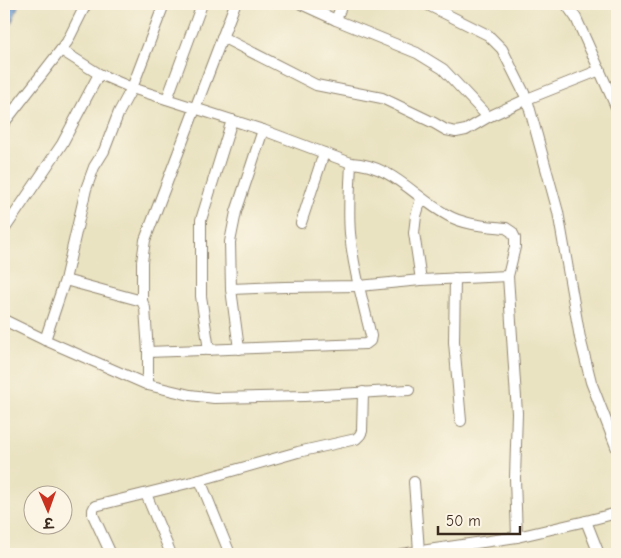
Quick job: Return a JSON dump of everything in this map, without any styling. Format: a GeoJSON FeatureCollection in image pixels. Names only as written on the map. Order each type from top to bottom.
{"type":"FeatureCollection","features":[{"type":"Feature","properties":{"kind":"street"},"geometry":{"type":"LineString","coordinates":[[4,123],[67,42],[86,4]]}},
{"type":"Feature","properties":{"kind":"street"},"geometry":{"type":"LineString","coordinates":[[45,340],[65,280],[88,181],[132,88],[164,4]]}},
{"type":"Feature","properties":{"kind":"street"},"geometry":{"type":"LineString","coordinates":[[167,99],[202,4]]}},
{"type":"Feature","properties":{"kind":"street"},"geometry":{"type":"LineString","coordinates":[[148,385],[145,308],[142,301],[142,262],[145,240],[235,4]]}},
{"type":"Feature","properties":{"kind":"street"},"geometry":{"type":"LineString","coordinates":[[301,4],[417,53],[443,69],[488,117]]}},
{"type":"Feature","properties":{"kind":"street"},"geometry":{"type":"LineString","coordinates":[[336,20],[342,4]]}},
{"type":"Feature","properties":{"kind":"street"},"geometry":{"type":"LineString","coordinates":[[426,4],[488,35],[502,49],[527,100],[558,212],[580,338],[590,382],[617,450]]}},
{"type":"Feature","properties":{"kind":"street"},"geometry":{"type":"LineString","coordinates":[[566,4],[576,18],[617,109]]}},
{"type":"Feature","properties":{"kind":"street"},"geometry":{"type":"LineString","coordinates":[[222,37],[316,85],[382,98],[446,130],[456,132],[466,130],[488,117],[600,70]]}},
{"type":"Feature","properties":{"kind":"street"},"geometry":{"type":"LineString","coordinates":[[61,50],[99,74],[132,88],[263,130],[351,163],[390,174],[422,199],[447,216],[459,221],[506,228],[512,232],[515,238],[515,247],[508,276],[518,413],[515,478],[517,537]]}},
{"type":"Feature","properties":{"kind":"street"},"geometry":{"type":"LineString","coordinates":[[4,230],[62,144],[99,74]]}},
{"type":"Feature","properties":{"kind":"street"},"geometry":{"type":"LineString","coordinates":[[209,350],[202,296],[200,220],[232,120]]}},
{"type":"Feature","properties":{"kind":"street"},"geometry":{"type":"LineString","coordinates":[[239,349],[232,290],[230,242],[236,212],[263,130]]}},
{"type":"Feature","properties":{"kind":"street"},"geometry":{"type":"LineString","coordinates":[[301,223],[324,153]]}},
{"type":"Feature","properties":{"kind":"street"},"geometry":{"type":"LineString","coordinates":[[148,352],[366,344],[370,341],[371,336],[359,286],[350,233],[351,163]]}},
{"type":"Feature","properties":{"kind":"street"},"geometry":{"type":"LineString","coordinates":[[421,280],[414,233],[416,216],[422,199]]}},
{"type":"Feature","properties":{"kind":"street"},"geometry":{"type":"LineString","coordinates":[[232,290],[359,286],[421,280],[508,276]]}},
{"type":"Feature","properties":{"kind":"street"},"geometry":{"type":"LineString","coordinates":[[455,278],[454,342],[461,421]]}},
{"type":"Feature","properties":{"kind":"street"},"geometry":{"type":"LineString","coordinates":[[65,280],[142,301]]}},
{"type":"Feature","properties":{"kind":"street"},"geometry":{"type":"LineString","coordinates":[[4,320],[148,385],[190,395],[214,398],[304,396],[409,390]]}},
{"type":"Feature","properties":{"kind":"street"},"geometry":{"type":"LineString","coordinates":[[111,554],[93,515],[95,506],[200,480],[298,452],[356,439],[362,431],[363,392]]}},
{"type":"Feature","properties":{"kind":"street"},"geometry":{"type":"LineString","coordinates":[[200,480],[230,554]]}},
{"type":"Feature","properties":{"kind":"street"},"geometry":{"type":"LineString","coordinates":[[414,482],[419,551]]}},
{"type":"Feature","properties":{"kind":"street"},"geometry":{"type":"LineString","coordinates":[[146,494],[171,554]]}},
{"type":"Feature","properties":{"kind":"street"},"geometry":{"type":"LineString","coordinates":[[401,554],[517,537],[617,512]]}},
{"type":"Feature","properties":{"kind":"street"},"geometry":{"type":"LineString","coordinates":[[586,521],[600,554]]}},
{"type":"Feature","properties":{"kind":"water"},"geometry":{"type":"Polygon","coordinates":[[[4,4],[19,4],[4,43],[4,4]]]}}]}
